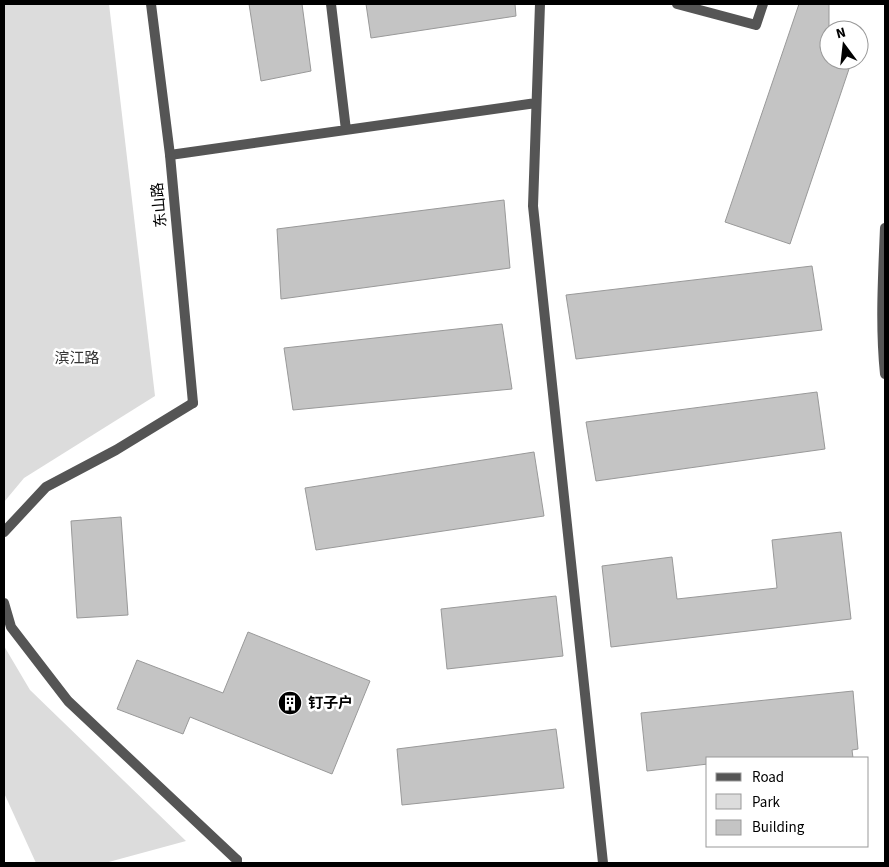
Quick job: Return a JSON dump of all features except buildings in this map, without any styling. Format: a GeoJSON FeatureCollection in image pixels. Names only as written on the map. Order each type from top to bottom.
{"type":"FeatureCollection","features":[{"type":"Feature","properties":{"kind":"street","name":"东山路"},"geometry":{"type":"LineString","coordinates":[[4,532],[46,487],[116,450],[193,403],[170,155],[151,4]]}},
{"type":"Feature","properties":{"kind":"street"},"geometry":{"type":"LineString","coordinates":[[331,4],[346,130]]}},
{"type":"Feature","properties":{"kind":"street"},"geometry":{"type":"LineString","coordinates":[[540,4],[532,206],[603,863]]}},
{"type":"Feature","properties":{"kind":"street"},"geometry":{"type":"LineString","coordinates":[[677,4],[756,25],[763,4]]}},
{"type":"Feature","properties":{"kind":"street"},"geometry":{"type":"LineString","coordinates":[[170,155],[536,103]]}},
{"type":"Feature","properties":{"kind":"street"},"geometry":{"type":"LineString","coordinates":[[885,228],[882,294],[885,374]]}},
{"type":"Feature","properties":{"kind":"street"},"geometry":{"type":"LineString","coordinates":[[4,603],[11,626],[68,701],[237,862]]}},
{"type":"Feature","properties":{"kind":"green space","name":"滨江路"},"geometry":{"type":"Polygon","coordinates":[[[4,4],[109,4],[155,396],[24,478],[4,502],[4,4]]]}},
{"type":"Feature","properties":{"kind":"green space"},"geometry":{"type":"Polygon","coordinates":[[[4,646],[30,690],[186,841],[105,863],[36,863],[4,793],[4,646]]]}},
{"type":"Feature","properties":{"kind":"place","name":"钉子户"},"geometry":{"type":"Point","coordinates":[290,703]}}]}
